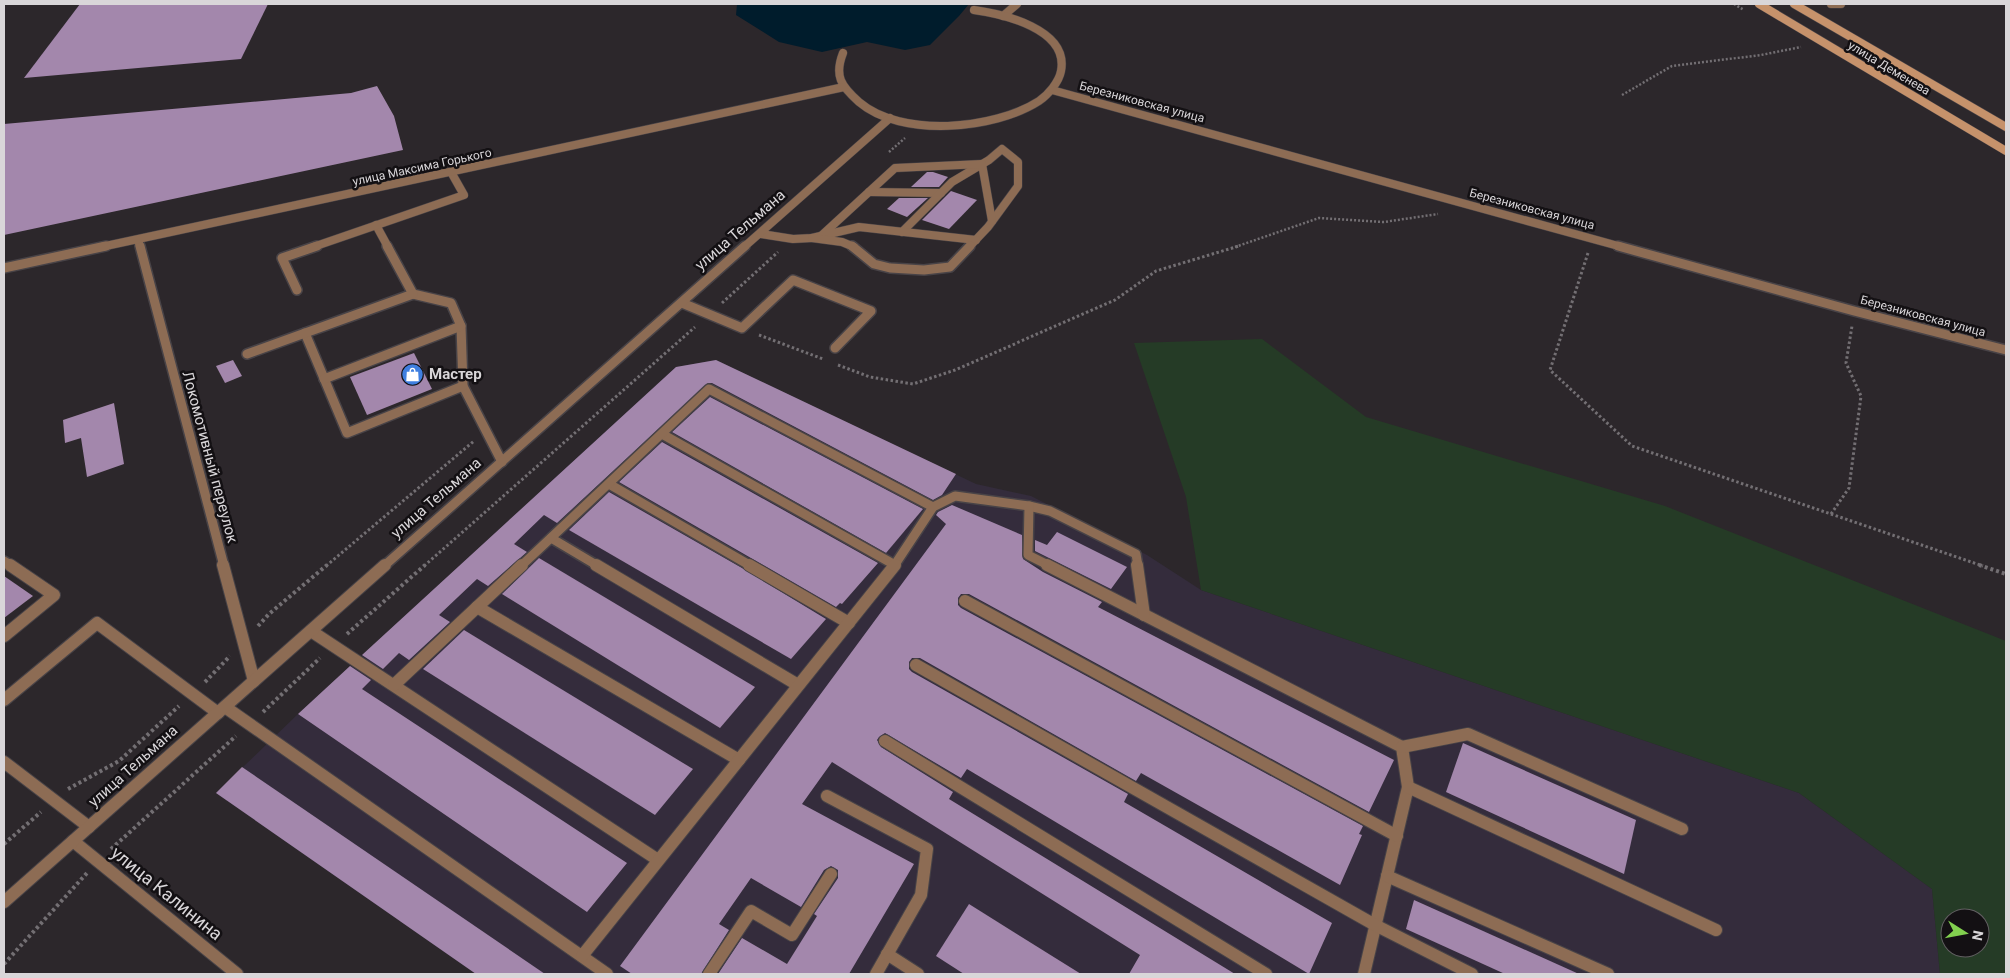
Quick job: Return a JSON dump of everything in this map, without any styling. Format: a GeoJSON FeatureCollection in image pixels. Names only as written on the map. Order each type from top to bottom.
{"type":"FeatureCollection","features":[{"type":"Feature","properties":{"kind":"main road","name":"улица Деменева"},"geometry":{"type":"LineString","coordinates":[[1759,4],[2006,151]]}},
{"type":"Feature","properties":{"kind":"main road","name":"улица Деменева"},"geometry":{"type":"LineString","coordinates":[[1794,4],[2006,127]]}},
{"type":"Feature","properties":{"kind":"street"},"geometry":{"type":"LineString","coordinates":[[1004,16],[1017,4]]}},
{"type":"Feature","properties":{"kind":"street"},"geometry":{"type":"LineString","coordinates":[[1831,4],[1841,4]]}},
{"type":"Feature","properties":{"kind":"street"},"geometry":{"type":"LineString","coordinates":[[843,53],[838,68],[841,84],[852,98],[871,110],[890,118],[920,124],[955,126],[986,123],[1013,115],[1036,104],[1052,90],[1061,75],[1062,60],[1055,45],[1042,32],[1023,22],[974,10]]}},
{"type":"Feature","properties":{"kind":"street","name":"улица Максима Горького"},"geometry":{"type":"LineString","coordinates":[[4,268],[844,87]]}},
{"type":"Feature","properties":{"kind":"street","name":"Березниковская улица"},"geometry":{"type":"LineString","coordinates":[[1052,90],[1854,311],[2006,350]]}},
{"type":"Feature","properties":{"kind":"street","name":"улица Тельмана"},"geometry":{"type":"LineString","coordinates":[[4,902],[890,118]]}},
{"type":"Feature","properties":{"kind":"street"},"geometry":{"type":"LineString","coordinates":[[812,238],[853,246],[874,264],[933,271],[950,267],[992,221],[1018,186],[1018,162],[1002,150],[952,182],[902,232]]}},
{"type":"Feature","properties":{"kind":"street"},"geometry":{"type":"LineString","coordinates":[[821,236],[895,168],[982,164]]}},
{"type":"Feature","properties":{"kind":"street"},"geometry":{"type":"LineString","coordinates":[[982,164],[992,221]]}},
{"type":"Feature","properties":{"kind":"street"},"geometry":{"type":"LineString","coordinates":[[297,290],[282,258],[464,195],[451,172]]}},
{"type":"Feature","properties":{"kind":"street"},"geometry":{"type":"LineString","coordinates":[[869,192],[941,192]]}},
{"type":"Feature","properties":{"kind":"street"},"geometry":{"type":"LineString","coordinates":[[376,225],[413,294]]}},
{"type":"Feature","properties":{"kind":"street"},"geometry":{"type":"LineString","coordinates":[[761,234],[793,239],[812,238],[859,227],[976,240]]}},
{"type":"Feature","properties":{"kind":"street","name":"Локомотивный переулок"},"geometry":{"type":"LineString","coordinates":[[138,240],[254,681]]}},
{"type":"Feature","properties":{"kind":"street"},"geometry":{"type":"LineString","coordinates":[[682,303],[742,328],[793,280],[871,311],[835,348]]}},
{"type":"Feature","properties":{"kind":"street"},"geometry":{"type":"LineString","coordinates":[[247,354],[413,294],[451,303],[461,326],[463,386],[502,462]]}},
{"type":"Feature","properties":{"kind":"street"},"geometry":{"type":"LineString","coordinates":[[324,379],[461,326]]}},
{"type":"Feature","properties":{"kind":"street"},"geometry":{"type":"LineString","coordinates":[[305,333],[348,433],[463,386]]}},
{"type":"Feature","properties":{"kind":"street"},"geometry":{"type":"LineString","coordinates":[[394,685],[710,389],[933,507]]}},
{"type":"Feature","properties":{"kind":"street"},"geometry":{"type":"LineString","coordinates":[[662,434],[895,565]]}},
{"type":"Feature","properties":{"kind":"street"},"geometry":{"type":"LineString","coordinates":[[609,484],[849,623]]}},
{"type":"Feature","properties":{"kind":"street"},"geometry":{"type":"LineString","coordinates":[[582,956],[895,565],[933,507],[955,496],[1050,510],[1136,554],[1144,615]]}},
{"type":"Feature","properties":{"kind":"street"},"geometry":{"type":"LineString","coordinates":[[1029,506],[1028,555],[1402,747],[1468,734],[1682,829]]}},
{"type":"Feature","properties":{"kind":"street"},"geometry":{"type":"LineString","coordinates":[[551,538],[798,685]]}},
{"type":"Feature","properties":{"kind":"street"},"geometry":{"type":"LineString","coordinates":[[4,561],[54,595],[4,636]]}},
{"type":"Feature","properties":{"kind":"street"},"geometry":{"type":"LineString","coordinates":[[965,601],[1397,836]]}},
{"type":"Feature","properties":{"kind":"street"},"geometry":{"type":"LineString","coordinates":[[477,607],[739,760]]}},
{"type":"Feature","properties":{"kind":"street"},"geometry":{"type":"LineString","coordinates":[[4,700],[97,623],[222,710],[249,724],[607,974]]}},
{"type":"Feature","properties":{"kind":"street"},"geometry":{"type":"LineString","coordinates":[[311,631],[658,860]]}},
{"type":"Feature","properties":{"kind":"street"},"geometry":{"type":"LineString","coordinates":[[916,665],[1375,925],[1472,974]]}},
{"type":"Feature","properties":{"kind":"street"},"geometry":{"type":"LineString","coordinates":[[885,741],[1266,974]]}},
{"type":"Feature","properties":{"kind":"street"},"geometry":{"type":"LineString","coordinates":[[1364,974],[1408,788],[1402,747]]}},
{"type":"Feature","properties":{"kind":"street"},"geometry":{"type":"LineString","coordinates":[[4,762],[89,827]]}},
{"type":"Feature","properties":{"kind":"street"},"geometry":{"type":"LineString","coordinates":[[1408,788],[1716,930]]}},
{"type":"Feature","properties":{"kind":"street"},"geometry":{"type":"LineString","coordinates":[[827,796],[927,848],[921,895],[876,974]]}},
{"type":"Feature","properties":{"kind":"street","name":"улица Калинина"},"geometry":{"type":"LineString","coordinates":[[73,841],[237,974]]}},
{"type":"Feature","properties":{"kind":"street"},"geometry":{"type":"LineString","coordinates":[[709,974],[750,911],[792,935],[831,874]]}},
{"type":"Feature","properties":{"kind":"street"},"geometry":{"type":"LineString","coordinates":[[1387,876],[1608,974]]}},
{"type":"Feature","properties":{"kind":"street"},"geometry":{"type":"LineString","coordinates":[[887,954],[918,974]]}},
{"type":"Feature","properties":{"kind":"path"},"geometry":{"type":"LineString","coordinates":[[1622,94],[1672,66],[1762,55],[1823,42]]}},
{"type":"Feature","properties":{"kind":"path"},"geometry":{"type":"LineString","coordinates":[[884,157],[920,124]]}},
{"type":"Feature","properties":{"kind":"path"},"geometry":{"type":"LineString","coordinates":[[834,363],[870,377],[913,384],[955,370],[1115,300],[1156,271],[1319,218],[1384,222],[1444,213]]}},
{"type":"Feature","properties":{"kind":"path"},"geometry":{"type":"LineString","coordinates":[[1593,238],[1550,370],[1632,446],[2006,574]]}},
{"type":"Feature","properties":{"kind":"path"},"geometry":{"type":"LineString","coordinates":[[4,964],[98,861],[333,646],[793,239]]}},
{"type":"Feature","properties":{"kind":"path"},"geometry":{"type":"LineString","coordinates":[[1830,514],[1849,488],[1861,396],[1846,363],[1854,311]]}},
{"type":"Feature","properties":{"kind":"path"},"geometry":{"type":"LineString","coordinates":[[742,328],[824,360]]}},
{"type":"Feature","properties":{"kind":"shaded area"},"geometry":{"type":"Polygon","coordinates":[[[716,360],[976,484],[1031,496],[1147,555],[1201,590],[1799,793],[1932,889],[1940,974],[476,974],[216,793],[298,714],[676,367],[716,360]]]}},
{"type":"Feature","properties":{"kind":"green space"},"geometry":{"type":"Polygon","coordinates":[[[1262,339],[1366,417],[1665,506],[2006,641],[2006,974],[1940,974],[1932,889],[1799,793],[1201,590],[1186,497],[1134,343],[1262,339]]]}},
{"type":"Feature","properties":{"kind":"water"},"geometry":{"type":"Polygon","coordinates":[[[737,4],[969,4],[930,45],[905,50],[867,42],[822,52],[779,42],[736,15],[737,4]]]}},
{"type":"Feature","properties":{"kind":"building"},"geometry":{"type":"Polygon","coordinates":[[[80,4],[268,4],[241,59],[24,78],[80,4]]]}},
{"type":"Feature","properties":{"kind":"building"},"geometry":{"type":"Polygon","coordinates":[[[377,86],[394,116],[403,150],[4,235],[4,124],[351,93],[377,86]]]}},
{"type":"Feature","properties":{"kind":"building"},"geometry":{"type":"Polygon","coordinates":[[[927,172],[948,177],[939,187],[911,187],[927,172]]]}},
{"type":"Feature","properties":{"kind":"building"},"geometry":{"type":"Polygon","coordinates":[[[951,191],[977,200],[949,229],[922,220],[951,191]]]}},
{"type":"Feature","properties":{"kind":"building"},"geometry":{"type":"Polygon","coordinates":[[[899,198],[928,198],[907,217],[887,209],[899,198]]]}},
{"type":"Feature","properties":{"kind":"building"},"geometry":{"type":"Polygon","coordinates":[[[414,353],[432,389],[367,415],[350,377],[414,353]]]}},
{"type":"Feature","properties":{"kind":"building"},"geometry":{"type":"Polygon","coordinates":[[[233,360],[242,376],[225,383],[216,366],[233,360]]]}},
{"type":"Feature","properties":{"kind":"building"},"geometry":{"type":"Polygon","coordinates":[[[716,360],[956,474],[942,495],[933,500],[712,383],[708,383],[557,523],[544,515],[514,544],[527,552],[488,586],[477,579],[439,615],[450,622],[409,660],[399,653],[383,669],[362,655],[676,367],[716,360]]]}},
{"type":"Feature","properties":{"kind":"building"},"geometry":{"type":"Polygon","coordinates":[[[710,397],[923,509],[886,553],[672,432],[710,397]]]}},
{"type":"Feature","properties":{"kind":"building"},"geometry":{"type":"Polygon","coordinates":[[[114,403],[124,464],[87,477],[81,438],[65,443],[63,420],[114,403]]]}},
{"type":"Feature","properties":{"kind":"building"},"geometry":{"type":"Polygon","coordinates":[[[662,442],[878,563],[842,604],[840,603],[836,607],[619,482],[662,442]]]}},
{"type":"Feature","properties":{"kind":"building"},"geometry":{"type":"Polygon","coordinates":[[[609,492],[742,568],[826,619],[791,659],[569,530],[609,492]]]}},
{"type":"Feature","properties":{"kind":"building"},"geometry":{"type":"Polygon","coordinates":[[[952,505],[1022,535],[1023,559],[1043,572],[1102,602],[1098,607],[1394,760],[1369,812],[969,594],[961,594],[958,598],[958,605],[961,608],[1363,826],[1359,834],[1362,835],[1340,885],[1141,773],[1136,781],[920,658],[912,658],[909,662],[909,669],[912,672],[1128,794],[1124,802],[1332,923],[1309,974],[967,769],[961,778],[885,733],[877,740],[881,747],[953,792],[949,799],[1235,974],[1129,974],[1140,955],[832,762],[802,804],[914,864],[849,974],[718,974],[742,938],[787,964],[817,916],[814,914],[838,878],[838,870],[831,866],[824,870],[801,907],[751,878],[719,924],[729,930],[701,974],[632,974],[620,966],[946,524],[936,515],[938,512],[952,505]]]}},
{"type":"Feature","properties":{"kind":"building"},"geometry":{"type":"Polygon","coordinates":[[[1057,532],[1127,567],[1111,589],[1035,551],[1035,540],[1047,545],[1057,532]]]}},
{"type":"Feature","properties":{"kind":"building"},"geometry":{"type":"Polygon","coordinates":[[[539,558],[755,687],[720,728],[502,594],[539,558]]]}},
{"type":"Feature","properties":{"kind":"building"},"geometry":{"type":"Polygon","coordinates":[[[4,576],[33,596],[4,618],[4,576]]]}},
{"type":"Feature","properties":{"kind":"building"},"geometry":{"type":"Polygon","coordinates":[[[464,630],[693,769],[655,815],[423,669],[464,630]]]}},
{"type":"Feature","properties":{"kind":"building"},"geometry":{"type":"Polygon","coordinates":[[[350,666],[371,680],[362,689],[627,863],[587,912],[298,714],[350,666]]]}},
{"type":"Feature","properties":{"kind":"building"},"geometry":{"type":"Polygon","coordinates":[[[1463,743],[1636,820],[1624,874],[1446,792],[1463,743]]]}},
{"type":"Feature","properties":{"kind":"building"},"geometry":{"type":"Polygon","coordinates":[[[242,767],[545,974],[476,974],[216,793],[242,767]]]}},
{"type":"Feature","properties":{"kind":"building"},"geometry":{"type":"Polygon","coordinates":[[[1414,900],[1579,974],[1505,974],[1406,929],[1414,900]]]}},
{"type":"Feature","properties":{"kind":"building"},"geometry":{"type":"Polygon","coordinates":[[[969,904],[1081,974],[964,974],[936,956],[969,904]]]}},
{"type":"Feature","properties":{"kind":"place","name":"Мастер"},"geometry":{"type":"Point","coordinates":[413,374]}}]}
